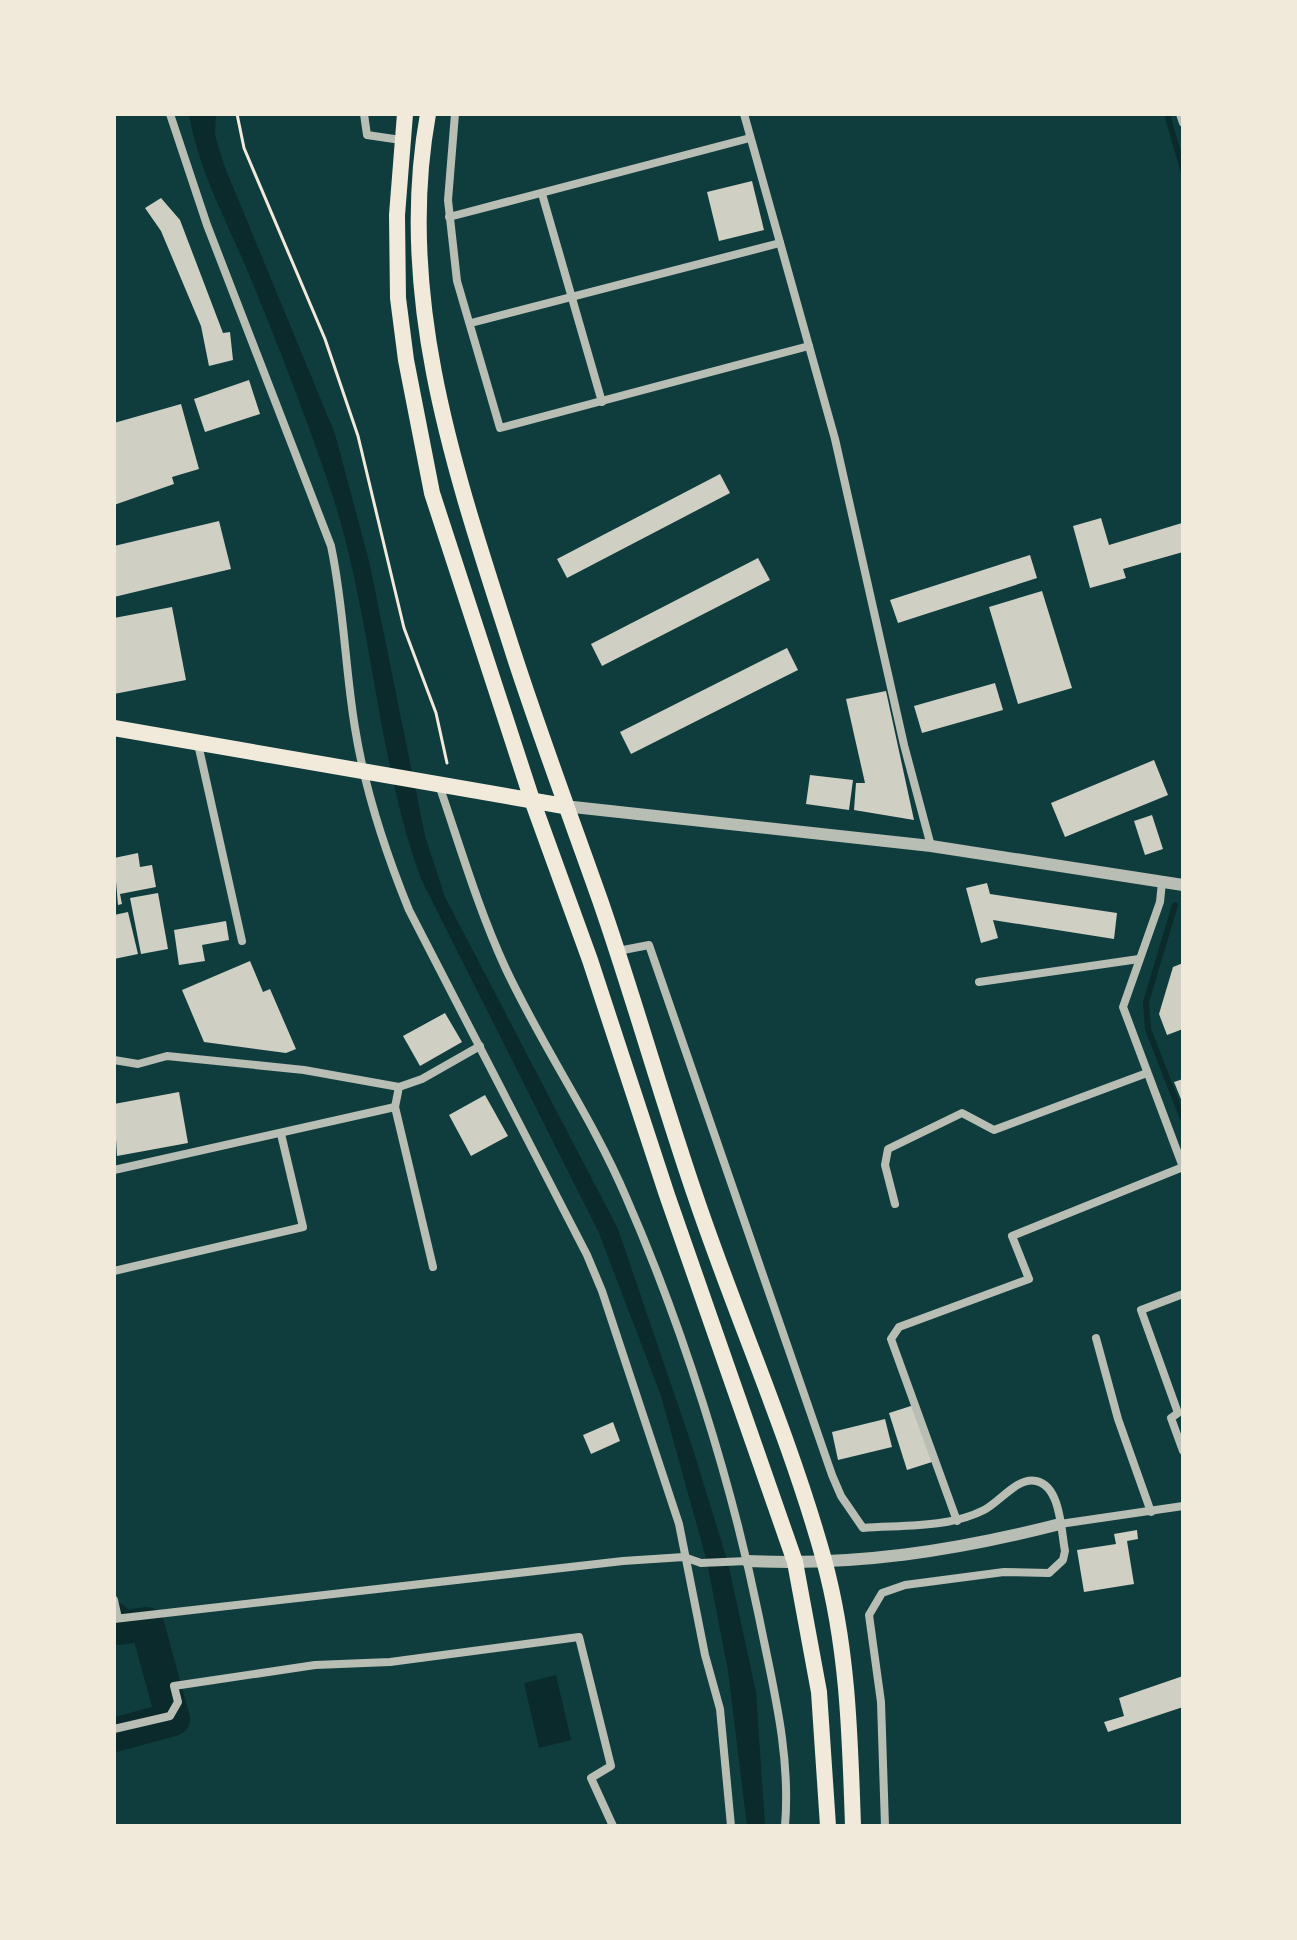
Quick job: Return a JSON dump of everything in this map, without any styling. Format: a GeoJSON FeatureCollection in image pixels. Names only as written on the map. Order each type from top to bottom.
{"type":"FeatureCollection","features":[{"type":"Feature","properties":{"kind":"main road"},"geometry":{"type":"LineString","coordinates":[[405,114],[397,215],[398,298],[419,434],[436,507],[532,800],[585,946],[667,1195],[795,1562],[819,1692],[828,1826]]}},
{"type":"Feature","properties":{"kind":"main road"},"geometry":{"type":"LineString","coordinates":[[428,114],[420,215],[422,295],[433,385],[472,528],[564,806],[617,952],[696,1199],[824,1562],[845,1665],[853,1826]]}},
{"type":"Feature","properties":{"kind":"main road"},"geometry":{"type":"LineString","coordinates":[[114,728],[564,806]]}},
{"type":"Feature","properties":{"kind":"street"},"geometry":{"type":"LineString","coordinates":[[170,114],[207,225],[331,546],[343,600],[355,727],[372,773],[386,853],[403,896],[587,1255],[602,1291],[679,1524],[720,1709],[731,1826]]}},
{"type":"Feature","properties":{"kind":"street"},"geometry":{"type":"LineString","coordinates":[[364,114],[367,135],[401,140]]}},
{"type":"Feature","properties":{"kind":"street"},"geometry":{"type":"LineString","coordinates":[[455,114],[449,217],[457,281],[500,428],[809,346]]}},
{"type":"Feature","properties":{"kind":"street"},"geometry":{"type":"LineString","coordinates":[[744,114],[835,439],[904,745],[931,846]]}},
{"type":"Feature","properties":{"kind":"street"},"geometry":{"type":"LineString","coordinates":[[1180,114],[1183,123]]}},
{"type":"Feature","properties":{"kind":"street"},"geometry":{"type":"LineString","coordinates":[[449,217],[750,138]]}},
{"type":"Feature","properties":{"kind":"street"},"geometry":{"type":"LineString","coordinates":[[542,194],[602,402]]}},
{"type":"Feature","properties":{"kind":"street"},"geometry":{"type":"LineString","coordinates":[[471,323],[780,243]]}},
{"type":"Feature","properties":{"kind":"street"},"geometry":{"type":"LineString","coordinates":[[198,744],[242,941]]}},
{"type":"Feature","properties":{"kind":"street"},"geometry":{"type":"LineString","coordinates":[[432,782],[506,969],[625,1193],[659,1274],[741,1561],[785,1746],[788,1787],[785,1826]]}},
{"type":"Feature","properties":{"kind":"street"},"geometry":{"type":"LineString","coordinates":[[564,806],[931,846],[1183,885]]}},
{"type":"Feature","properties":{"kind":"street"},"geometry":{"type":"LineString","coordinates":[[957,1521],[891,1339],[899,1327],[1029,1279],[1012,1236],[1183,1167],[1123,1007],[1160,902],[1162,882]]}},
{"type":"Feature","properties":{"kind":"street"},"geometry":{"type":"LineString","coordinates":[[617,952],[649,945],[841,1496],[863,1528],[957,1521],[983,1511],[1013,1488],[1034,1480],[1044,1484],[1053,1495],[1060,1524],[1063,1560],[1049,1573],[1004,1572],[905,1585],[882,1593],[869,1615],[881,1702],[885,1826]]}},
{"type":"Feature","properties":{"kind":"street"},"geometry":{"type":"LineString","coordinates":[[979,982],[1139,959]]}},
{"type":"Feature","properties":{"kind":"street"},"geometry":{"type":"LineString","coordinates":[[114,1060],[138,1064],[167,1056],[304,1070],[399,1087],[422,1079],[480,1046]]}},
{"type":"Feature","properties":{"kind":"street"},"geometry":{"type":"LineString","coordinates":[[895,1204],[885,1165],[888,1149],[962,1113],[994,1130],[1147,1073]]}},
{"type":"Feature","properties":{"kind":"street"},"geometry":{"type":"LineString","coordinates":[[399,1087],[395,1107],[433,1267]]}},
{"type":"Feature","properties":{"kind":"street"},"geometry":{"type":"LineString","coordinates":[[114,1170],[395,1107]]}},
{"type":"Feature","properties":{"kind":"street"},"geometry":{"type":"LineString","coordinates":[[114,1271],[303,1227],[281,1134]]}},
{"type":"Feature","properties":{"kind":"street"},"geometry":{"type":"LineString","coordinates":[[1183,1294],[1141,1310],[1178,1413],[1171,1418],[1183,1451]]}},
{"type":"Feature","properties":{"kind":"street"},"geometry":{"type":"LineString","coordinates":[[1096,1338],[1118,1419],[1151,1512]]}},
{"type":"Feature","properties":{"kind":"street"},"geometry":{"type":"LineString","coordinates":[[114,1600],[116,1619],[684,1557],[701,1563],[852,1562],[949,1549],[1060,1524],[1183,1506]]}},
{"type":"Feature","properties":{"kind":"street"},"geometry":{"type":"LineString","coordinates":[[114,1729],[170,1716],[178,1702],[174,1686],[315,1665],[390,1662],[579,1637],[611,1766],[591,1778],[613,1826]]}},
{"type":"Feature","properties":{"kind":"path"},"geometry":{"type":"LineString","coordinates":[[237,114],[244,148],[325,339],[358,436],[404,628],[436,713],[447,763]]}},
{"type":"Feature","properties":{"kind":"water"},"geometry":{"type":"Polygon","coordinates":[[[189,114],[216,114],[215,135],[224,165],[335,434],[369,561],[425,836],[445,897],[618,1229],[691,1443],[728,1563],[756,1692],[765,1826],[747,1826],[728,1671],[707,1562],[661,1396],[599,1233],[421,879],[393,782],[356,585],[330,488],[279,349],[205,173],[189,114]]]}},
{"type":"Feature","properties":{"kind":"water"},"geometry":{"type":"Polygon","coordinates":[[[556,1675],[571,1740],[539,1748],[524,1683],[556,1675]]]}},
{"type":"Feature","properties":{"kind":"building"},"geometry":{"type":"Polygon","coordinates":[[[752,181],[764,230],[719,241],[707,192],[752,181]]]}},
{"type":"Feature","properties":{"kind":"building"},"geometry":{"type":"Polygon","coordinates":[[[161,198],[180,220],[223,333],[230,332],[233,360],[209,366],[201,326],[161,231],[145,208],[161,198]]]}},
{"type":"Feature","properties":{"kind":"building"},"geometry":{"type":"Polygon","coordinates":[[[249,380],[260,414],[205,432],[194,399],[249,380]]]}},
{"type":"Feature","properties":{"kind":"building"},"geometry":{"type":"Polygon","coordinates":[[[181,404],[199,469],[172,477],[174,484],[114,505],[114,423],[181,404]]]}},
{"type":"Feature","properties":{"kind":"building"},"geometry":{"type":"Polygon","coordinates":[[[720,474],[730,493],[567,578],[557,559],[720,474]]]}},
{"type":"Feature","properties":{"kind":"building"},"geometry":{"type":"Polygon","coordinates":[[[1101,518],[1109,545],[1182,523],[1183,552],[1123,569],[1126,578],[1090,588],[1073,526],[1101,518]]]}},
{"type":"Feature","properties":{"kind":"building"},"geometry":{"type":"Polygon","coordinates":[[[219,521],[231,569],[114,597],[114,546],[219,521]]]}},
{"type":"Feature","properties":{"kind":"building"},"geometry":{"type":"Polygon","coordinates":[[[1030,555],[1037,578],[898,623],[890,600],[1030,555]]]}},
{"type":"Feature","properties":{"kind":"building"},"geometry":{"type":"Polygon","coordinates":[[[758,558],[770,580],[602,666],[591,644],[758,558]]]}},
{"type":"Feature","properties":{"kind":"building"},"geometry":{"type":"Polygon","coordinates":[[[1042,591],[1072,688],[1018,704],[989,607],[1042,591]]]}},
{"type":"Feature","properties":{"kind":"building"},"geometry":{"type":"Polygon","coordinates":[[[172,607],[186,680],[114,694],[114,618],[172,607]]]}},
{"type":"Feature","properties":{"kind":"building"},"geometry":{"type":"Polygon","coordinates":[[[787,648],[798,670],[631,754],[620,732],[787,648]]]}},
{"type":"Feature","properties":{"kind":"building"},"geometry":{"type":"Polygon","coordinates":[[[995,683],[1003,710],[922,733],[914,706],[995,683]]]}},
{"type":"Feature","properties":{"kind":"building"},"geometry":{"type":"Polygon","coordinates":[[[886,691],[914,820],[854,810],[856,783],[865,783],[846,699],[886,691]]]}},
{"type":"Feature","properties":{"kind":"building"},"geometry":{"type":"Polygon","coordinates":[[[1154,760],[1168,795],[1065,837],[1051,803],[1154,760]]]}},
{"type":"Feature","properties":{"kind":"building"},"geometry":{"type":"Polygon","coordinates":[[[810,775],[853,780],[849,810],[806,804],[810,775]]]}},
{"type":"Feature","properties":{"kind":"building"},"geometry":{"type":"Polygon","coordinates":[[[1152,815],[1163,849],[1145,855],[1134,821],[1152,815]]]}},
{"type":"Feature","properties":{"kind":"building"},"geometry":{"type":"Polygon","coordinates":[[[138,853],[140,867],[152,865],[156,887],[120,894],[122,904],[118,905],[114,858],[138,853]]]}},
{"type":"Feature","properties":{"kind":"building"},"geometry":{"type":"Polygon","coordinates":[[[987,883],[990,894],[1117,913],[1114,939],[993,920],[998,938],[981,943],[966,888],[987,883]]]}},
{"type":"Feature","properties":{"kind":"building"},"geometry":{"type":"Polygon","coordinates":[[[158,893],[168,949],[141,954],[130,898],[158,893]]]}},
{"type":"Feature","properties":{"kind":"building"},"geometry":{"type":"Polygon","coordinates":[[[128,912],[138,954],[114,959],[114,915],[128,912]]]}},
{"type":"Feature","properties":{"kind":"building"},"geometry":{"type":"Polygon","coordinates":[[[226,921],[229,940],[202,945],[205,961],[179,965],[174,930],[226,921]]]}},
{"type":"Feature","properties":{"kind":"building"},"geometry":{"type":"Polygon","coordinates":[[[250,961],[263,992],[270,989],[296,1049],[286,1053],[204,1042],[182,990],[250,961]]]}},
{"type":"Feature","properties":{"kind":"building"},"geometry":{"type":"Polygon","coordinates":[[[1183,963],[1183,1029],[1167,1035],[1159,1014],[1173,967],[1183,963]]]}},
{"type":"Feature","properties":{"kind":"building"},"geometry":{"type":"Polygon","coordinates":[[[445,1013],[462,1042],[420,1066],[403,1036],[445,1013]]]}},
{"type":"Feature","properties":{"kind":"building"},"geometry":{"type":"Polygon","coordinates":[[[1183,1079],[1183,1104],[1174,1082],[1183,1079]]]}},
{"type":"Feature","properties":{"kind":"building"},"geometry":{"type":"Polygon","coordinates":[[[179,1092],[188,1143],[117,1156],[114,1104],[179,1092]]]}},
{"type":"Feature","properties":{"kind":"building"},"geometry":{"type":"Polygon","coordinates":[[[485,1095],[508,1136],[471,1156],[449,1115],[485,1095]]]}},
{"type":"Feature","properties":{"kind":"building"},"geometry":{"type":"Polygon","coordinates":[[[914,1405],[932,1462],[907,1470],[889,1413],[914,1405]]]}},
{"type":"Feature","properties":{"kind":"building"},"geometry":{"type":"Polygon","coordinates":[[[885,1419],[892,1447],[838,1460],[832,1432],[885,1419]]]}},
{"type":"Feature","properties":{"kind":"building"},"geometry":{"type":"Polygon","coordinates":[[[613,1422],[620,1441],[591,1454],[583,1435],[613,1422]]]}},
{"type":"Feature","properties":{"kind":"building"},"geometry":{"type":"Polygon","coordinates":[[[1137,1530],[1138,1539],[1127,1541],[1134,1584],[1084,1592],[1077,1550],[1116,1544],[1114,1534],[1137,1530]]]}},
{"type":"Feature","properties":{"kind":"building"},"geometry":{"type":"Polygon","coordinates":[[[1183,1676],[1183,1707],[1108,1732],[1104,1722],[1124,1716],[1119,1698],[1183,1676]]]}},
{"type":"Feature","properties":{"kind":"waterway"},"geometry":{"type":"LineString","coordinates":[[1167,114],[1183,170]]}},
{"type":"Feature","properties":{"kind":"waterway"},"geometry":{"type":"LineString","coordinates":[[1175,905],[1146,1002],[1148,1029],[1183,1119]]}},
{"type":"Feature","properties":{"kind":"waterway"},"geometry":{"type":"LineString","coordinates":[[114,1619],[119,1628],[147,1624],[173,1719],[114,1735]]}}]}
